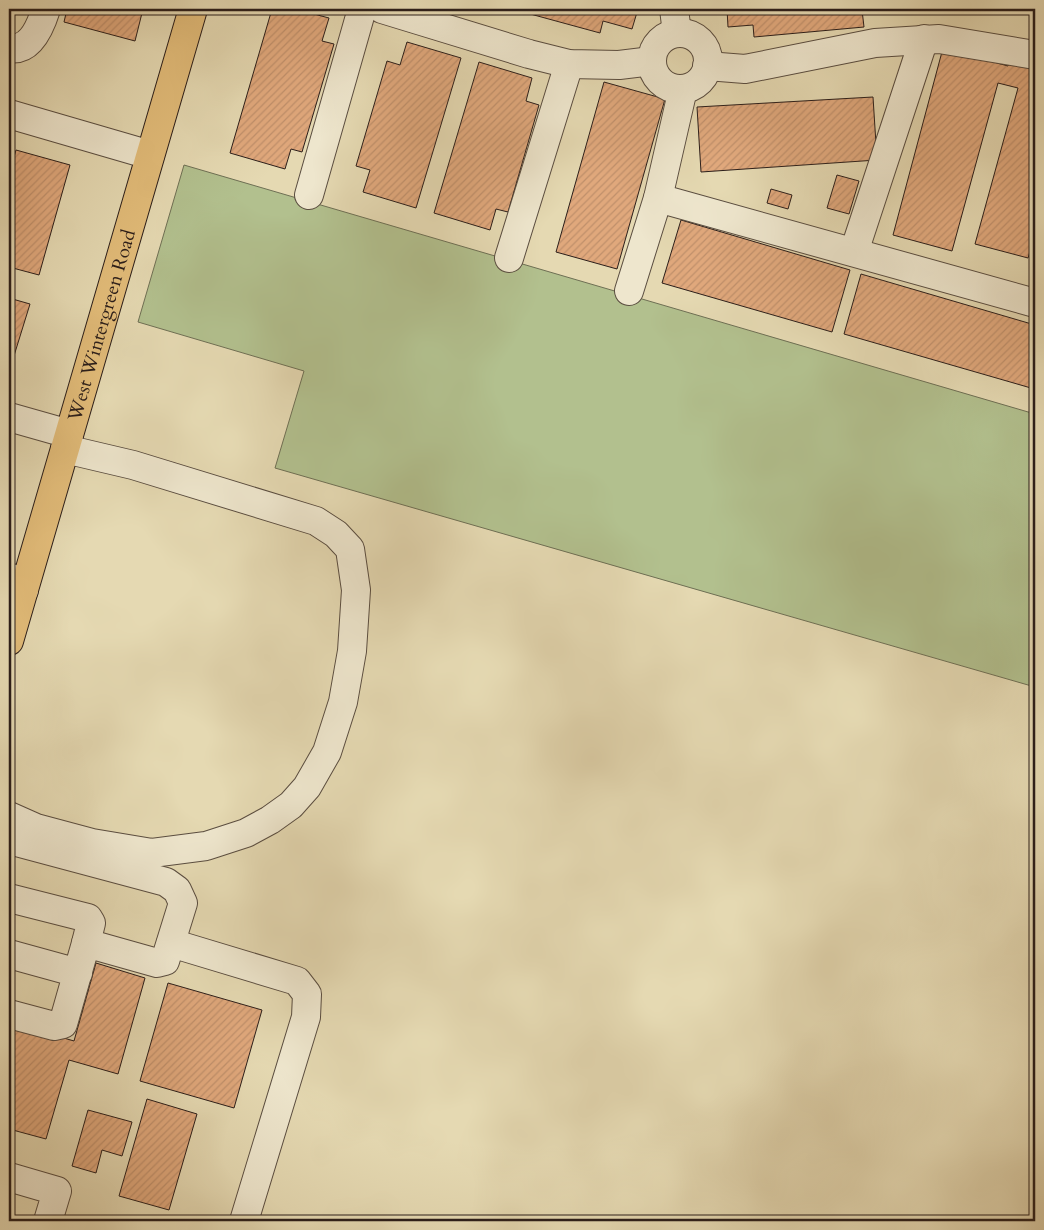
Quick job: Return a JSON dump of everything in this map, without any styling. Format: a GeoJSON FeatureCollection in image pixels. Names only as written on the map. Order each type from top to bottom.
{"type":"FeatureCollection","features":[{"type":"Feature","properties":{"kind":"main road","name":"West Wintergreen Road"},"geometry":{"type":"LineString","coordinates":[[9,641],[14,586],[67,441],[193,9]]}},
{"type":"Feature","properties":{"kind":"lane"},"geometry":{"type":"LineString","coordinates":[[9,48],[21,47],[33,37],[40,28],[46,9]]}},
{"type":"Feature","properties":{"kind":"lane"},"geometry":{"type":"LineString","coordinates":[[309,195],[362,9]]}},
{"type":"Feature","properties":{"kind":"lane"},"geometry":{"type":"LineString","coordinates":[[382,9],[529,54],[569,64],[619,65],[652,61]]}},
{"type":"Feature","properties":{"kind":"lane"},"geometry":{"type":"LineString","coordinates":[[676,21],[687,33],[698,39],[704,47],[708,58],[702,79],[696,84],[683,89],[673,89],[666,86],[655,76],[652,61],[657,44],[665,37],[676,21]]}},
{"type":"Feature","properties":{"kind":"lane"},"geometry":{"type":"LineString","coordinates":[[707,66],[744,69],[876,42],[939,38],[1035,54]]}},
{"type":"Feature","properties":{"kind":"lane"},"geometry":{"type":"LineString","coordinates":[[854,252],[924,40]]}},
{"type":"Feature","properties":{"kind":"lane"},"geometry":{"type":"LineString","coordinates":[[509,258],[569,64]]}},
{"type":"Feature","properties":{"kind":"lane"},"geometry":{"type":"LineString","coordinates":[[630,291],[658,198],[683,89]]}},
{"type":"Feature","properties":{"kind":"lane"},"geometry":{"type":"LineString","coordinates":[[9,114],[150,155]]}},
{"type":"Feature","properties":{"kind":"lane"},"geometry":{"type":"LineString","coordinates":[[658,198],[1035,303]]}},
{"type":"Feature","properties":{"kind":"lane"},"geometry":{"type":"LineString","coordinates":[[9,417],[133,465],[316,521],[336,534],[350,549],[356,590],[352,651],[339,716],[327,752],[306,787],[291,805],[270,820],[246,833],[206,846],[152,853],[83,841],[36,828],[9,816]]}},
{"type":"Feature","properties":{"kind":"lane"},"geometry":{"type":"LineString","coordinates":[[9,840],[166,882],[177,890],[183,903],[165,961],[157,963],[94,945]]}},
{"type":"Feature","properties":{"kind":"lane"},"geometry":{"type":"LineString","coordinates":[[9,898],[88,918],[91,922],[94,945],[78,973],[63,1024],[54,1026],[9,1014]]}},
{"type":"Feature","properties":{"kind":"lane"},"geometry":{"type":"LineString","coordinates":[[171,943],[297,981],[307,994],[306,1017],[244,1221]]}},
{"type":"Feature","properties":{"kind":"lane"},"geometry":{"type":"LineString","coordinates":[[9,954],[78,973]]}},
{"type":"Feature","properties":{"kind":"lane"},"geometry":{"type":"LineString","coordinates":[[9,1177],[57,1191],[48,1221]]}},
{"type":"Feature","properties":{"kind":"green space"},"geometry":{"type":"Polygon","coordinates":[[[184,165],[1035,414],[1035,687],[275,468],[304,371],[138,322],[184,165]]]}},
{"type":"Feature","properties":{"kind":"building"},"geometry":{"type":"Polygon","coordinates":[[[67,9],[143,9],[135,41],[64,22],[67,9]]]}},
{"type":"Feature","properties":{"kind":"building"},"geometry":{"type":"Polygon","coordinates":[[[272,9],[295,9],[329,18],[322,41],[334,44],[302,152],[291,149],[285,169],[230,153],[272,9]]]}},
{"type":"Feature","properties":{"kind":"building"},"geometry":{"type":"Polygon","coordinates":[[[512,9],[638,9],[632,29],[603,21],[600,33],[512,9]]]}},
{"type":"Feature","properties":{"kind":"building"},"geometry":{"type":"Polygon","coordinates":[[[727,9],[881,9],[862,10],[864,27],[754,37],[753,25],[728,27],[727,9]]]}},
{"type":"Feature","properties":{"kind":"building"},"geometry":{"type":"Polygon","coordinates":[[[407,42],[461,58],[416,208],[363,192],[370,170],[356,166],[387,61],[400,65],[407,42]]]}},
{"type":"Feature","properties":{"kind":"building"},"geometry":{"type":"Polygon","coordinates":[[[943,48],[1008,66],[1010,58],[1035,65],[1035,236],[1028,258],[975,244],[1018,88],[998,83],[952,251],[893,235],[943,48]]]}},
{"type":"Feature","properties":{"kind":"building"},"geometry":{"type":"Polygon","coordinates":[[[479,62],[532,78],[526,101],[539,105],[508,212],[496,209],[490,230],[434,213],[479,62]]]}},
{"type":"Feature","properties":{"kind":"building"},"geometry":{"type":"Polygon","coordinates":[[[604,82],[665,99],[617,269],[556,252],[604,82]]]}},
{"type":"Feature","properties":{"kind":"building"},"geometry":{"type":"Polygon","coordinates":[[[873,97],[877,160],[701,172],[697,107],[873,97]]]}},
{"type":"Feature","properties":{"kind":"building"},"geometry":{"type":"Polygon","coordinates":[[[16,150],[70,165],[39,275],[9,267],[9,175],[16,150]]]}},
{"type":"Feature","properties":{"kind":"building"},"geometry":{"type":"Polygon","coordinates":[[[837,175],[859,181],[849,214],[827,208],[837,175]]]}},
{"type":"Feature","properties":{"kind":"building"},"geometry":{"type":"Polygon","coordinates":[[[771,189],[792,195],[788,209],[767,203],[771,189]]]}},
{"type":"Feature","properties":{"kind":"building"},"geometry":{"type":"Polygon","coordinates":[[[681,220],[850,270],[832,332],[662,283],[681,220]]]}},
{"type":"Feature","properties":{"kind":"building"},"geometry":{"type":"Polygon","coordinates":[[[861,274],[1035,325],[1035,375],[1031,388],[844,334],[861,274]]]}},
{"type":"Feature","properties":{"kind":"building"},"geometry":{"type":"Polygon","coordinates":[[[9,298],[30,304],[13,359],[9,357],[9,298]]]}},
{"type":"Feature","properties":{"kind":"building"},"geometry":{"type":"Polygon","coordinates":[[[96,963],[145,978],[118,1074],[69,1060],[46,1139],[9,1129],[9,1022],[74,1041],[96,963]]]}},
{"type":"Feature","properties":{"kind":"building"},"geometry":{"type":"Polygon","coordinates":[[[168,983],[262,1010],[234,1108],[140,1081],[168,983]]]}},
{"type":"Feature","properties":{"kind":"building"},"geometry":{"type":"Polygon","coordinates":[[[147,1099],[197,1114],[169,1210],[119,1196],[147,1099]]]}},
{"type":"Feature","properties":{"kind":"building"},"geometry":{"type":"Polygon","coordinates":[[[88,1110],[132,1122],[122,1156],[102,1150],[96,1173],[72,1166],[88,1110]]]}}]}
